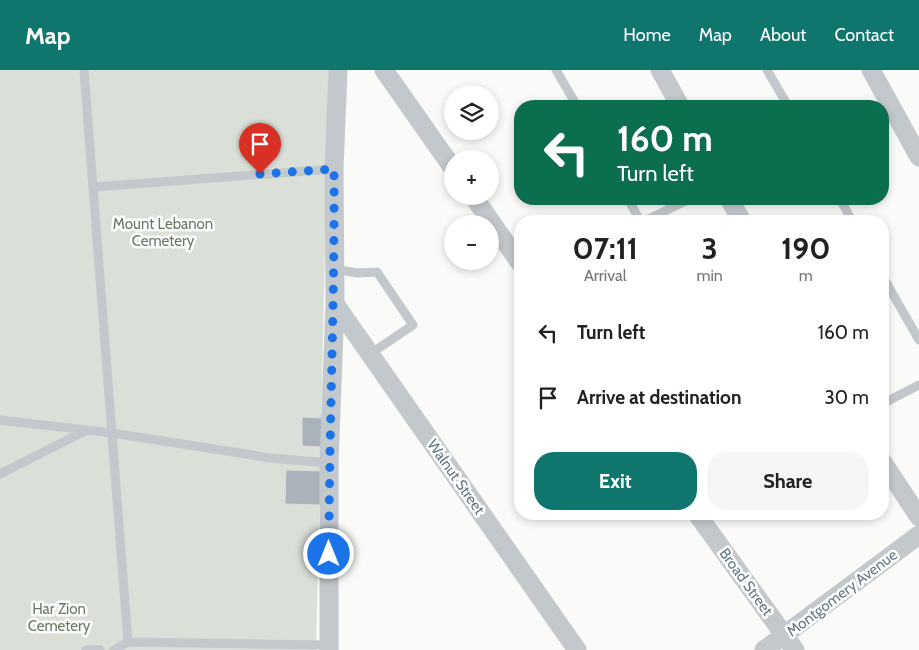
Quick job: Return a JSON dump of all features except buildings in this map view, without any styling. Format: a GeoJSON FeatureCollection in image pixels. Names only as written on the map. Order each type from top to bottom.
{"type":"FeatureCollection","features":[{"type":"Feature","properties":{"kind":"street"},"geometry":{"type":"LineString","coordinates":[[330,648],[329,463],[335,304],[334,169],[338,70]]}},
{"type":"Feature","properties":{"kind":"street"},"geometry":{"type":"LineString","coordinates":[[384,70],[444,156]]}},
{"type":"Feature","properties":{"kind":"street"},"geometry":{"type":"LineString","coordinates":[[660,70],[677,100]]}},
{"type":"Feature","properties":{"kind":"street"},"geometry":{"type":"LineString","coordinates":[[871,70],[888,100]]}},
{"type":"Feature","properties":{"kind":"street"},"geometry":{"type":"LineString","coordinates":[[889,103],[919,157]]}},
{"type":"Feature","properties":{"kind":"street"},"geometry":{"type":"LineString","coordinates":[[479,205],[514,254]]}},
{"type":"Feature","properties":{"kind":"street","name":"Walnut Street"},"geometry":{"type":"LineString","coordinates":[[335,304],[577,650]]}},
{"type":"Feature","properties":{"kind":"street"},"geometry":{"type":"LineString","coordinates":[[889,472],[919,517]]}},
{"type":"Feature","properties":{"kind":"street","name":"Broad Street"},"geometry":{"type":"LineString","coordinates":[[701,520],[790,643]]}},
{"type":"Feature","properties":{"kind":"street","name":"Montgomery Avenue"},"geometry":{"type":"LineString","coordinates":[[764,650],[790,643],[919,534]]}},
{"type":"Feature","properties":{"kind":"lane"},"geometry":{"type":"LineString","coordinates":[[84,70],[128,642]]}},
{"type":"Feature","properties":{"kind":"lane"},"geometry":{"type":"LineString","coordinates":[[556,70],[574,100]]}},
{"type":"Feature","properties":{"kind":"lane"},"geometry":{"type":"LineString","coordinates":[[768,70],[785,100]]}},
{"type":"Feature","properties":{"kind":"lane"},"geometry":{"type":"LineString","coordinates":[[94,187],[334,169]]}},
{"type":"Feature","properties":{"kind":"lane"},"geometry":{"type":"LineString","coordinates":[[655,215],[677,205]]}},
{"type":"Feature","properties":{"kind":"lane"},"geometry":{"type":"LineString","coordinates":[[334,269],[357,273],[377,272],[413,324],[370,354]]}},
{"type":"Feature","properties":{"kind":"lane"},"geometry":{"type":"LineString","coordinates":[[889,287],[919,340]]}},
{"type":"Feature","properties":{"kind":"lane"},"geometry":{"type":"LineString","coordinates":[[889,400],[919,384]]}},
{"type":"Feature","properties":{"kind":"lane"},"geometry":{"type":"LineString","coordinates":[[0,420],[112,433],[271,458],[329,463]]}},
{"type":"Feature","properties":{"kind":"lane"},"geometry":{"type":"LineString","coordinates":[[0,474],[87,430]]}},
{"type":"Feature","properties":{"kind":"lane"},"geometry":{"type":"LineString","coordinates":[[114,650],[128,642],[330,648]]}},
{"type":"Feature","properties":{"kind":"lane"},"geometry":{"type":"LineString","coordinates":[[86,650],[100,650]]}},
{"type":"Feature","properties":{"kind":"green space","name":"Mount Lebanon Cemetery"},"geometry":{"type":"Polygon","coordinates":[[[0,70],[329,70],[316,650],[0,650],[0,70]]]}},
{"type":"Feature","properties":{"kind":"route"},"geometry":{"type":"LineString","coordinates":[[260,174],[334,169],[335,304],[329,463],[329,554]]}},
{"type":"Feature","properties":{"kind":"park label","name":"Har Zion Cemetery"},"geometry":{"type":"Point","coordinates":[59,618]}}]}
